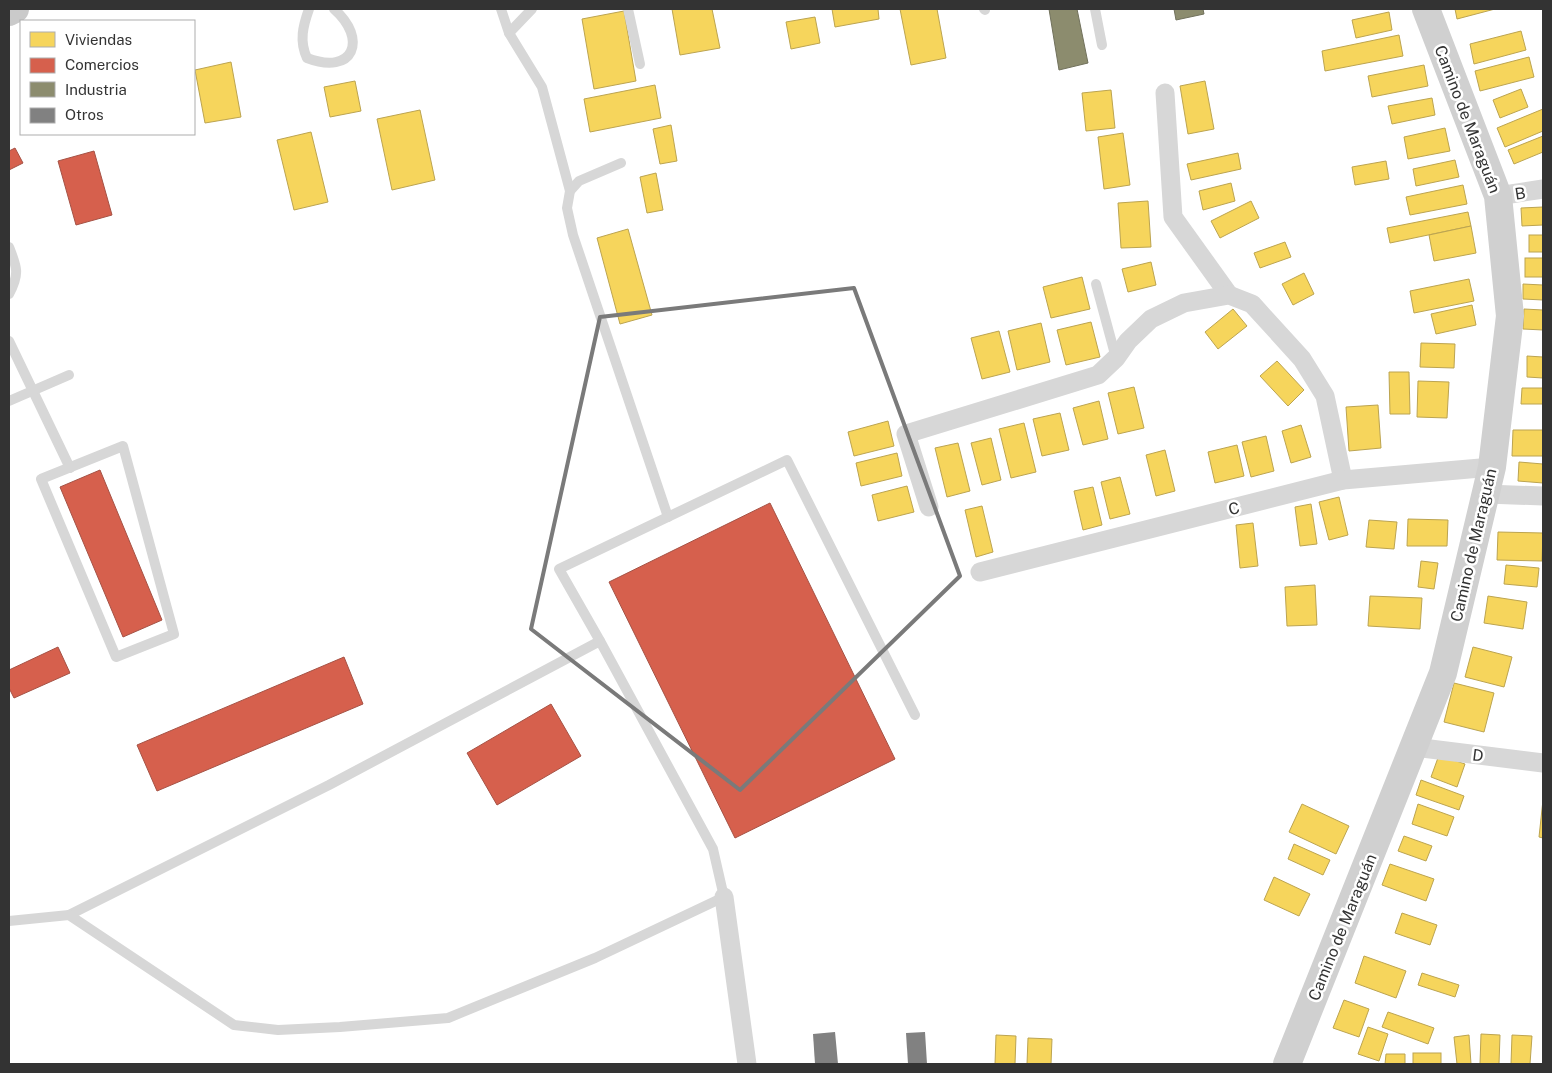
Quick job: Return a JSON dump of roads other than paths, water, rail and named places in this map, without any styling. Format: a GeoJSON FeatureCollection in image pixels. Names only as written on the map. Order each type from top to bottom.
{"type":"FeatureCollection","features":[{"type":"Feature","properties":{"kind":"main road"},"geometry":{"type":"LineString","coordinates":[[9,12],[15,9]]}},
{"type":"Feature","properties":{"kind":"street","name":"Camino de Maraguán"},"geometry":{"type":"LineString","coordinates":[[1287,1064],[1442,673],[1492,466],[1510,316],[1498,196],[1426,9]]}},
{"type":"Feature","properties":{"kind":"street"},"geometry":{"type":"LineString","coordinates":[[1165,93],[1173,217],[1229,296]]}},
{"type":"Feature","properties":{"kind":"street","name":"B"},"geometry":{"type":"LineString","coordinates":[[1498,196],[1543,189]]}},
{"type":"Feature","properties":{"kind":"street"},"geometry":{"type":"LineString","coordinates":[[929,507],[906,434],[1098,375],[1116,358],[1128,341],[1152,319],[1184,303],[1229,296],[1252,304],[1302,359],[1325,396],[1343,480]]}},
{"type":"Feature","properties":{"kind":"street","name":"C"},"geometry":{"type":"LineString","coordinates":[[980,572],[1343,480],[1492,466]]}},
{"type":"Feature","properties":{"kind":"street"},"geometry":{"type":"LineString","coordinates":[[1486,494],[1543,496]]}},
{"type":"Feature","properties":{"kind":"street","name":"D"},"geometry":{"type":"LineString","coordinates":[[1414,747],[1543,763]]}},
{"type":"Feature","properties":{"kind":"street"},"geometry":{"type":"LineString","coordinates":[[724,896],[747,1064]]}},
{"type":"Feature","properties":{"kind":"lane"},"geometry":{"type":"LineString","coordinates":[[309,9],[301,35],[303,50],[307,58],[321,63],[335,63],[348,56],[352,50],[353,39],[349,28],[334,9]]}},
{"type":"Feature","properties":{"kind":"lane"},"geometry":{"type":"LineString","coordinates":[[501,9],[509,33],[542,87],[570,191],[567,208],[573,235],[668,517]]}},
{"type":"Feature","properties":{"kind":"lane"},"geometry":{"type":"LineString","coordinates":[[509,33],[532,9]]}},
{"type":"Feature","properties":{"kind":"lane"},"geometry":{"type":"LineString","coordinates":[[628,9],[640,64]]}},
{"type":"Feature","properties":{"kind":"lane"},"geometry":{"type":"LineString","coordinates":[[1095,9],[1102,45]]}},
{"type":"Feature","properties":{"kind":"lane"},"geometry":{"type":"LineString","coordinates":[[570,191],[580,182],[621,163]]}},
{"type":"Feature","properties":{"kind":"lane"},"geometry":{"type":"LineString","coordinates":[[9,247],[18,269],[9,294]]}},
{"type":"Feature","properties":{"kind":"lane"},"geometry":{"type":"LineString","coordinates":[[1096,284],[1116,358]]}},
{"type":"Feature","properties":{"kind":"lane"},"geometry":{"type":"LineString","coordinates":[[9,341],[70,468]]}},
{"type":"Feature","properties":{"kind":"lane"},"geometry":{"type":"LineString","coordinates":[[9,401],[69,375]]}},
{"type":"Feature","properties":{"kind":"lane"},"geometry":{"type":"LineString","coordinates":[[123,446],[174,634],[116,657],[41,479],[70,468],[123,446]]}},
{"type":"Feature","properties":{"kind":"lane"},"geometry":{"type":"LineString","coordinates":[[69,915],[234,1025],[278,1030],[448,1018],[595,958],[724,896],[713,849],[559,569],[788,460],[914,715]]}},
{"type":"Feature","properties":{"kind":"lane"},"geometry":{"type":"LineString","coordinates":[[9,921],[69,915],[329,785],[600,641]]}}]}
